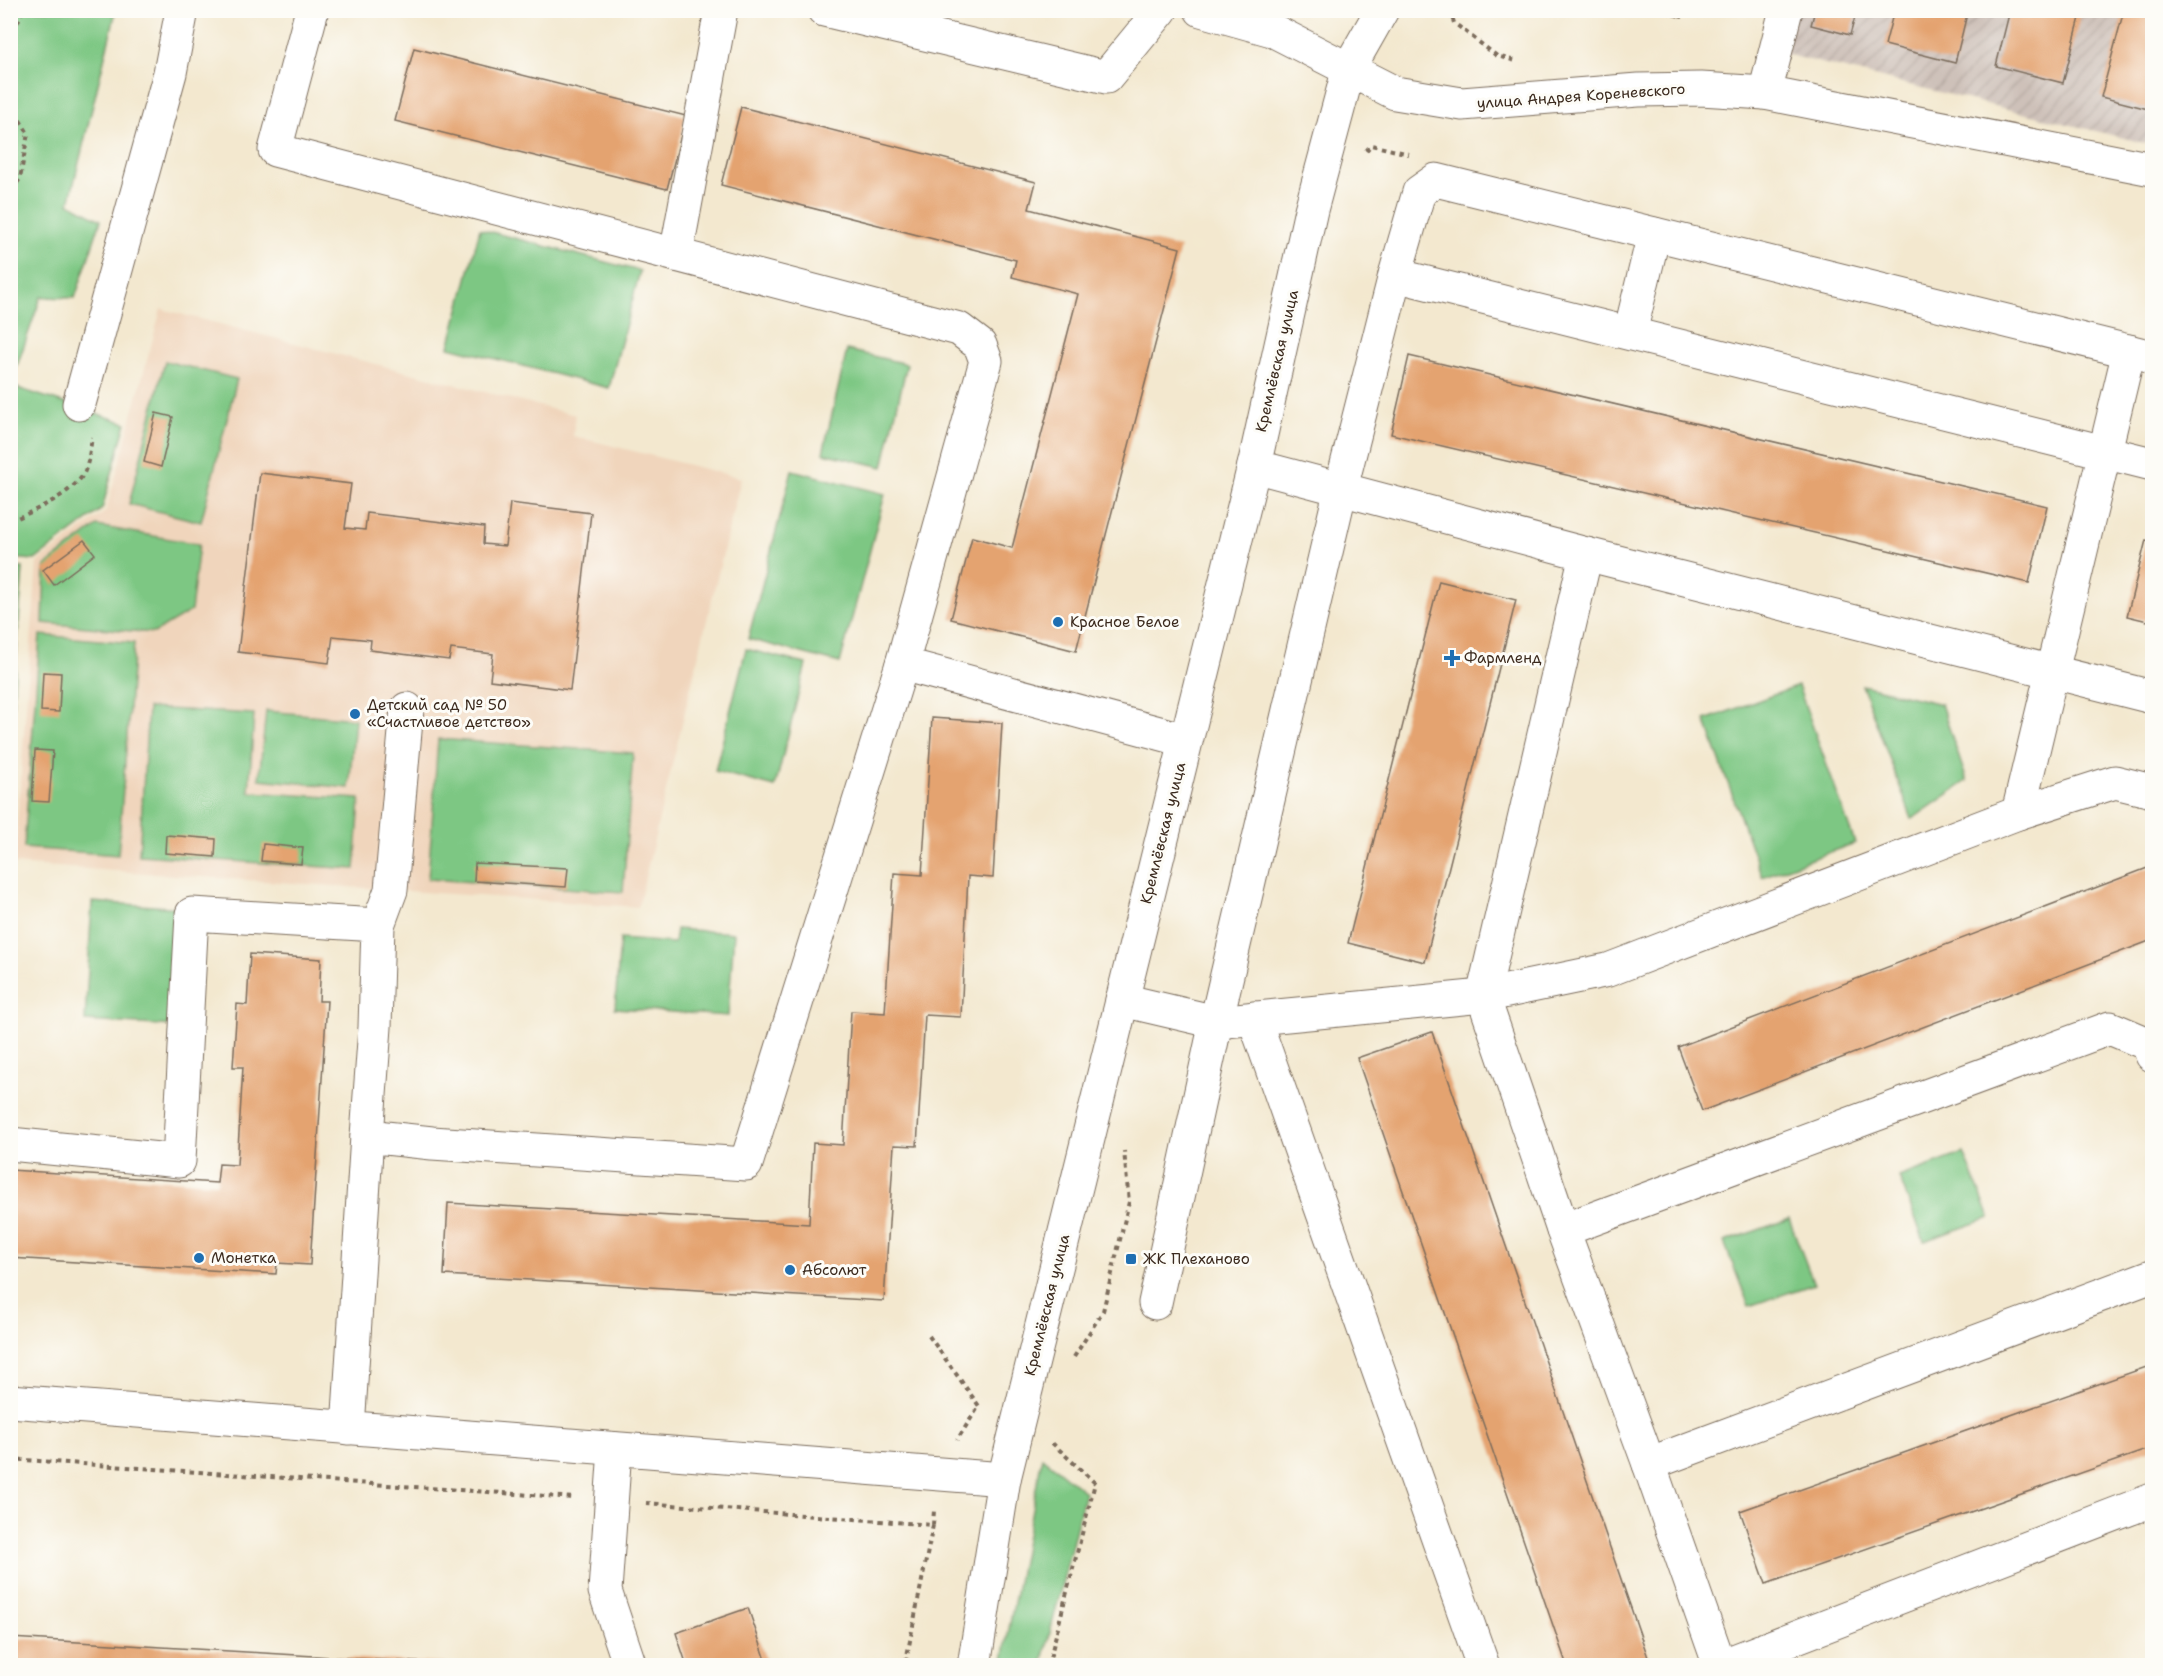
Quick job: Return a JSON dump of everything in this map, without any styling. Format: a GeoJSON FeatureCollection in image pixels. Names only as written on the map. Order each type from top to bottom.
{"type":"FeatureCollection","features":[{"type":"Feature","properties":{"kind":"street"},"geometry":{"type":"LineString","coordinates":[[79,404],[170,73],[182,10]]}},
{"type":"Feature","properties":{"kind":"street"},"geometry":{"type":"LineString","coordinates":[[312,10],[275,150],[959,329],[980,345],[986,361],[902,664],[746,1164],[432,1143],[367,1136]]}},
{"type":"Feature","properties":{"kind":"street"},"geometry":{"type":"LineString","coordinates":[[676,255],[721,10]]}},
{"type":"Feature","properties":{"kind":"street"},"geometry":{"type":"LineString","coordinates":[[825,10],[1106,77],[1161,10]]}},
{"type":"Feature","properties":{"kind":"street","name":"улица Андрея Кореневского"},"geometry":{"type":"LineString","coordinates":[[1201,10],[1272,30],[1395,93],[1462,104],[1638,90],[1701,89],[1765,93],[2152,170]]}},
{"type":"Feature","properties":{"kind":"street","name":"Кремлёвская улица"},"geometry":{"type":"LineString","coordinates":[[974,1665],[1004,1479],[1254,466],[1311,210],[1349,68],[1382,10]]}},
{"type":"Feature","properties":{"kind":"street"},"geometry":{"type":"LineString","coordinates":[[1765,93],[1786,10]]}},
{"type":"Feature","properties":{"kind":"street"},"geometry":{"type":"LineString","coordinates":[[1155,1303],[1216,1022],[1341,488],[1395,275],[1419,192],[1436,180],[2141,354],[2104,452],[2018,813]]}},
{"type":"Feature","properties":{"kind":"street"},"geometry":{"type":"LineString","coordinates":[[1630,333],[1654,234]]}},
{"type":"Feature","properties":{"kind":"street"},"geometry":{"type":"LineString","coordinates":[[1395,275],[2152,464]]}},
{"type":"Feature","properties":{"kind":"street"},"geometry":{"type":"LineString","coordinates":[[1254,466],[1586,554],[2152,697]]}},
{"type":"Feature","properties":{"kind":"street"},"geometry":{"type":"LineString","coordinates":[[1586,554],[1483,996],[1563,1230],[1720,1665],[2152,1500]]}},
{"type":"Feature","properties":{"kind":"street"},"geometry":{"type":"LineString","coordinates":[[902,664],[1185,740]]}},
{"type":"Feature","properties":{"kind":"street"},"geometry":{"type":"LineString","coordinates":[[348,1428],[375,1028],[378,925],[392,890],[407,710]]}},
{"type":"Feature","properties":{"kind":"street"},"geometry":{"type":"LineString","coordinates":[[1122,1000],[1216,1022],[1483,996],[1608,970],[2018,813],[2115,782],[2152,791]]}},
{"type":"Feature","properties":{"kind":"street"},"geometry":{"type":"LineString","coordinates":[[10,1144],[179,1161],[192,914],[378,925]]}},
{"type":"Feature","properties":{"kind":"street"},"geometry":{"type":"LineString","coordinates":[[1254,1018],[1483,1665]]}},
{"type":"Feature","properties":{"kind":"street"},"geometry":{"type":"LineString","coordinates":[[1563,1230],[2110,1028],[2148,1044],[2152,1055]]}},
{"type":"Feature","properties":{"kind":"street"},"geometry":{"type":"LineString","coordinates":[[1649,1464],[2152,1276]]}},
{"type":"Feature","properties":{"kind":"street"},"geometry":{"type":"LineString","coordinates":[[10,1401],[1004,1479]]}},
{"type":"Feature","properties":{"kind":"street"},"geometry":{"type":"LineString","coordinates":[[615,1449],[605,1591],[630,1665]]}},
{"type":"Feature","properties":{"kind":"path"},"geometry":{"type":"LineString","coordinates":[[10,39],[23,10]]}},
{"type":"Feature","properties":{"kind":"path"},"geometry":{"type":"LineString","coordinates":[[1450,10],[1454,22],[1497,56],[1519,62]]}},
{"type":"Feature","properties":{"kind":"path"},"geometry":{"type":"LineString","coordinates":[[10,105],[28,134],[20,179],[10,192]]}},
{"type":"Feature","properties":{"kind":"path"},"geometry":{"type":"LineString","coordinates":[[1363,153],[1371,145],[1418,156]]}},
{"type":"Feature","properties":{"kind":"path"},"geometry":{"type":"LineString","coordinates":[[10,521],[74,487],[84,473],[96,409],[79,404]]}},
{"type":"Feature","properties":{"kind":"path"},"geometry":{"type":"LineString","coordinates":[[1068,1367],[1103,1311],[1129,1202],[1124,1146]]}},
{"type":"Feature","properties":{"kind":"path"},"geometry":{"type":"LineString","coordinates":[[928,1336],[979,1406],[1021,1413],[1095,1483],[1048,1665]]}},
{"type":"Feature","properties":{"kind":"path"},"geometry":{"type":"LineString","coordinates":[[905,1665],[933,1525],[936,1474],[979,1406]]}},
{"type":"Feature","properties":{"kind":"path"},"geometry":{"type":"LineString","coordinates":[[10,1459],[612,1500],[933,1525]]}},
{"type":"Feature","properties":{"kind":"shaded area"},"geometry":{"type":"Polygon","coordinates":[[[1776,11],[2152,11],[2152,145],[1765,49],[1776,11]]]}},
{"type":"Feature","properties":{"kind":"shaded area","name":"Детский сад № 50 «Счастливое детство»"},"geometry":{"type":"Polygon","coordinates":[[[161,309],[575,415],[573,436],[741,478],[638,907],[14,864],[37,563],[106,511],[161,309]]]}},
{"type":"Feature","properties":{"kind":"green space"},"geometry":{"type":"Polygon","coordinates":[[[11,10],[116,11],[69,203],[101,220],[75,298],[41,297],[11,383],[11,10]]]}},
{"type":"Feature","properties":{"kind":"green space"},"geometry":{"type":"Polygon","coordinates":[[[480,229],[640,271],[609,388],[449,347],[480,229]]]}},
{"type":"Feature","properties":{"kind":"green space"},"geometry":{"type":"Polygon","coordinates":[[[847,350],[907,364],[883,467],[823,453],[847,350]]]}},
{"type":"Feature","properties":{"kind":"green space"},"geometry":{"type":"Polygon","coordinates":[[[165,361],[237,379],[201,522],[129,504],[165,361]]]}},
{"type":"Feature","properties":{"kind":"green space"},"geometry":{"type":"Polygon","coordinates":[[[11,386],[126,423],[102,509],[35,560],[11,558],[11,386]]]}},
{"type":"Feature","properties":{"kind":"green space"},"geometry":{"type":"Polygon","coordinates":[[[792,470],[885,494],[840,663],[748,639],[792,470]]]}},
{"type":"Feature","properties":{"kind":"green space"},"geometry":{"type":"Polygon","coordinates":[[[97,526],[199,544],[191,611],[154,633],[43,623],[45,566],[97,526]]]}},
{"type":"Feature","properties":{"kind":"green space"},"geometry":{"type":"Polygon","coordinates":[[[10,567],[23,568],[11,726],[10,567]]]}},
{"type":"Feature","properties":{"kind":"green space"},"geometry":{"type":"Polygon","coordinates":[[[40,635],[134,643],[118,855],[24,848],[40,635]]]}},
{"type":"Feature","properties":{"kind":"green space"},"geometry":{"type":"Polygon","coordinates":[[[746,649],[806,664],[775,787],[715,771],[746,649]]]}},
{"type":"Feature","properties":{"kind":"green space"},"geometry":{"type":"Polygon","coordinates":[[[1862,685],[1941,704],[1967,781],[1912,819],[1862,685]]]}},
{"type":"Feature","properties":{"kind":"green space"},"geometry":{"type":"Polygon","coordinates":[[[1798,686],[1855,843],[1762,877],[1705,720],[1798,686]]]}},
{"type":"Feature","properties":{"kind":"green space"},"geometry":{"type":"Polygon","coordinates":[[[148,708],[254,714],[249,792],[360,799],[355,869],[139,855],[148,708]]]}},
{"type":"Feature","properties":{"kind":"green space"},"geometry":{"type":"Polygon","coordinates":[[[266,711],[355,719],[349,788],[259,779],[266,711]]]}},
{"type":"Feature","properties":{"kind":"green space"},"geometry":{"type":"Polygon","coordinates":[[[438,739],[633,753],[623,892],[428,879],[438,739]]]}},
{"type":"Feature","properties":{"kind":"green space"},"geometry":{"type":"Polygon","coordinates":[[[92,902],[183,908],[175,1026],[85,1021],[92,902]]]}},
{"type":"Feature","properties":{"kind":"green space"},"geometry":{"type":"Polygon","coordinates":[[[676,929],[734,933],[728,1016],[615,1008],[620,939],[674,943],[676,929]]]}},
{"type":"Feature","properties":{"kind":"green space"},"geometry":{"type":"Polygon","coordinates":[[[1964,1153],[1990,1218],[1924,1241],[1899,1177],[1964,1153]]]}},
{"type":"Feature","properties":{"kind":"green space"},"geometry":{"type":"Polygon","coordinates":[[[1789,1219],[1814,1284],[1749,1306],[1724,1242],[1789,1219]]]}},
{"type":"Feature","properties":{"kind":"green space"},"geometry":{"type":"Polygon","coordinates":[[[1042,1457],[1085,1492],[1042,1665],[1002,1665],[1042,1457]]]}},
{"type":"Feature","properties":{"kind":"building"},"geometry":{"type":"Polygon","coordinates":[[[1655,10],[1684,10],[1682,18],[1655,10]]]}},
{"type":"Feature","properties":{"kind":"building"},"geometry":{"type":"Polygon","coordinates":[[[1815,10],[1857,10],[1850,35],[1811,25],[1815,10]]]}},
{"type":"Feature","properties":{"kind":"building"},"geometry":{"type":"Polygon","coordinates":[[[1894,10],[1968,10],[1955,63],[1885,45],[1894,10]]]}},
{"type":"Feature","properties":{"kind":"building"},"geometry":{"type":"Polygon","coordinates":[[[2010,10],[2082,10],[2063,83],[1996,66],[2010,10]]]}},
{"type":"Feature","properties":{"kind":"building"},"geometry":{"type":"Polygon","coordinates":[[[2124,10],[2152,10],[2152,110],[2101,97],[2124,10]]]}},
{"type":"Feature","properties":{"kind":"building"},"geometry":{"type":"Polygon","coordinates":[[[414,48],[686,116],[667,189],[395,121],[414,48]]]}},
{"type":"Feature","properties":{"kind":"building"},"geometry":{"type":"Polygon","coordinates":[[[741,107],[1036,182],[1029,209],[1180,248],[1076,651],[951,619],[972,537],[1012,548],[1078,294],[1012,277],[1016,260],[721,185],[741,107]]]}},
{"type":"Feature","properties":{"kind":"building"},"geometry":{"type":"Polygon","coordinates":[[[1409,356],[2047,506],[2029,583],[1391,434],[1409,356]]]}},
{"type":"Feature","properties":{"kind":"building"},"geometry":{"type":"Polygon","coordinates":[[[156,413],[173,417],[161,467],[144,462],[156,413]]]}},
{"type":"Feature","properties":{"kind":"building"},"geometry":{"type":"Polygon","coordinates":[[[260,473],[351,484],[345,528],[365,530],[367,513],[484,527],[483,544],[505,546],[510,503],[591,513],[570,690],[490,680],[493,654],[451,649],[449,660],[370,650],[371,640],[333,636],[329,663],[238,652],[260,473]]]}},
{"type":"Feature","properties":{"kind":"building"},"geometry":{"type":"Polygon","coordinates":[[[84,540],[95,554],[54,585],[43,570],[84,540]]]}},
{"type":"Feature","properties":{"kind":"building"},"geometry":{"type":"Polygon","coordinates":[[[2146,540],[2152,542],[2152,622],[2127,616],[2146,540]]]}},
{"type":"Feature","properties":{"kind":"building"},"geometry":{"type":"Polygon","coordinates":[[[1439,581],[1516,600],[1425,962],[1348,943],[1439,581]]]}},
{"type":"Feature","properties":{"kind":"building"},"geometry":{"type":"Polygon","coordinates":[[[43,672],[61,673],[59,712],[41,711],[43,672]]]}},
{"type":"Feature","properties":{"kind":"building"},"geometry":{"type":"Polygon","coordinates":[[[932,718],[1002,723],[993,878],[968,876],[961,1017],[925,1015],[917,1146],[894,1145],[884,1301],[444,1275],[448,1203],[809,1224],[813,1143],[843,1145],[851,1011],[885,1013],[894,873],[922,875],[932,718]]]}},
{"type":"Feature","properties":{"kind":"building"},"geometry":{"type":"Polygon","coordinates":[[[35,750],[53,751],[49,802],[32,801],[35,750]]]}},
{"type":"Feature","properties":{"kind":"building"},"geometry":{"type":"Polygon","coordinates":[[[166,835],[216,839],[215,857],[165,853],[166,835]]]}},
{"type":"Feature","properties":{"kind":"building"},"geometry":{"type":"Polygon","coordinates":[[[263,844],[303,848],[301,864],[261,861],[263,844]]]}},
{"type":"Feature","properties":{"kind":"building"},"geometry":{"type":"Polygon","coordinates":[[[475,863],[568,868],[566,887],[474,881],[475,863]]]}},
{"type":"Feature","properties":{"kind":"building"},"geometry":{"type":"Polygon","coordinates":[[[2150,867],[2152,874],[2152,940],[1702,1111],[1678,1047],[2150,867]]]}},
{"type":"Feature","properties":{"kind":"building"},"geometry":{"type":"Polygon","coordinates":[[[250,954],[321,959],[319,1001],[327,1001],[310,1265],[277,1263],[276,1274],[10,1258],[10,1170],[217,1183],[219,1164],[237,1165],[243,1067],[233,1067],[237,1004],[247,1005],[250,954]]]}},
{"type":"Feature","properties":{"kind":"building"},"geometry":{"type":"Polygon","coordinates":[[[1432,1032],[1651,1666],[1567,1666],[1357,1058],[1432,1032]]]}},
{"type":"Feature","properties":{"kind":"building"},"geometry":{"type":"Polygon","coordinates":[[[2152,1365],[2152,1448],[1766,1584],[1740,1511],[2152,1365]]]}},
{"type":"Feature","properties":{"kind":"building"},"geometry":{"type":"Polygon","coordinates":[[[748,1608],[768,1666],[687,1666],[676,1633],[748,1608]]]}},
{"type":"Feature","properties":{"kind":"building"},"geometry":{"type":"Polygon","coordinates":[[[10,1638],[448,1664],[448,1666],[10,1666],[10,1638]]]}},
{"type":"Feature","properties":{"kind":"place","name":"Красное Белое"},"geometry":{"type":"Point","coordinates":[1058,622]}},
{"type":"Feature","properties":{"kind":"place","name":"Фармленд"},"geometry":{"type":"Point","coordinates":[1452,658]}},
{"type":"Feature","properties":{"kind":"place","name":"Детский сад № 50 «Счастливое детство»"},"geometry":{"type":"Point","coordinates":[355,714]}},
{"type":"Feature","properties":{"kind":"place","name":"Монетка"},"geometry":{"type":"Point","coordinates":[199,1258]}},
{"type":"Feature","properties":{"kind":"place","name":"ЖК Плеханово"},"geometry":{"type":"Point","coordinates":[1131,1259]}},
{"type":"Feature","properties":{"kind":"place","name":"Абсолют"},"geometry":{"type":"Point","coordinates":[790,1270]}}]}
